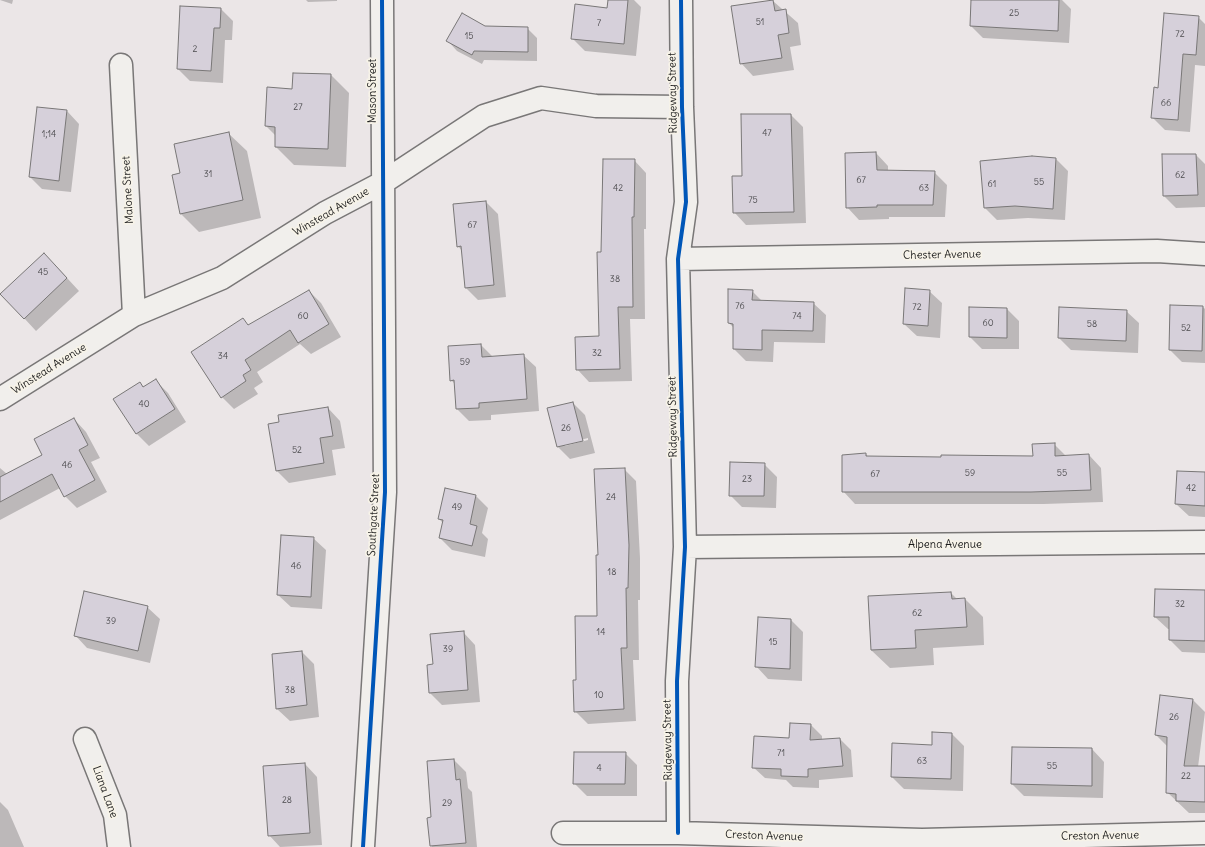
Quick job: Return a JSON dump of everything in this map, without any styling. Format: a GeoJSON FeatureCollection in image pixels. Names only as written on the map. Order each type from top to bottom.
{"type":"FeatureCollection","features":[{"type":"Feature","properties":{"kind":"street","name":"Mason Street"},"geometry":{"type":"LineString","coordinates":[[382,0],[382,183]]}},
{"type":"Feature","properties":{"kind":"street","name":"Ridgeway Street"},"geometry":{"type":"LineString","coordinates":[[678,833],[677,681],[685,547],[678,259],[686,202],[682,107],[681,0]]}},
{"type":"Feature","properties":{"kind":"street","name":"Malone Street"},"geometry":{"type":"LineString","coordinates":[[121,65],[134,315]]}},
{"type":"Feature","properties":{"kind":"street","name":"Winstead Avenue"},"geometry":{"type":"LineString","coordinates":[[0,399],[134,315],[222,278],[326,213],[382,183],[484,116],[541,98],[596,106],[682,107]]}},
{"type":"Feature","properties":{"kind":"street","name":"Southgate Street"},"geometry":{"type":"LineString","coordinates":[[363,847],[385,492],[382,183]]}},
{"type":"Feature","properties":{"kind":"street","name":"Chester Avenue"},"geometry":{"type":"LineString","coordinates":[[678,259],[1157,251],[1205,254]]}},
{"type":"Feature","properties":{"kind":"street","name":"Alpena Avenue"},"geometry":{"type":"LineString","coordinates":[[685,547],[1205,542]]}},
{"type":"Feature","properties":{"kind":"street","name":"Liana Lane"},"geometry":{"type":"LineString","coordinates":[[85,739],[115,815],[118,847]]}},
{"type":"Feature","properties":{"kind":"street","name":"Creston Avenue"},"geometry":{"type":"LineString","coordinates":[[563,833],[678,833],[922,844],[1205,833]]}},
{"type":"Feature","properties":{"kind":"building"},"geometry":{"type":"Polygon","coordinates":[[[608,0],[628,0],[624,44],[571,39],[575,4],[607,8],[608,0]]]}},
{"type":"Feature","properties":{"kind":"building"},"geometry":{"type":"Polygon","coordinates":[[[773,0],[775,11],[786,9],[789,33],[778,35],[782,58],[740,64],[731,6],[773,0]]]}},
{"type":"Feature","properties":{"kind":"building"},"geometry":{"type":"Polygon","coordinates":[[[971,0],[1059,0],[1058,31],[970,26],[971,0]]]}},
{"type":"Feature","properties":{"kind":"building"},"geometry":{"type":"Polygon","coordinates":[[[180,6],[221,8],[220,28],[214,28],[211,71],[177,69],[180,6]]]}},
{"type":"Feature","properties":{"kind":"building"},"geometry":{"type":"Polygon","coordinates":[[[462,13],[485,26],[528,27],[528,52],[474,51],[472,55],[446,41],[462,13]]]}},
{"type":"Feature","properties":{"kind":"building"},"geometry":{"type":"Polygon","coordinates":[[[1164,13],[1199,16],[1196,55],[1183,54],[1178,120],[1151,118],[1154,87],[1158,88],[1164,13]]]}},
{"type":"Feature","properties":{"kind":"building"},"geometry":{"type":"Polygon","coordinates":[[[293,73],[331,74],[328,149],[275,147],[275,127],[265,126],[267,87],[292,89],[293,73]]]}},
{"type":"Feature","properties":{"kind":"building"},"geometry":{"type":"Polygon","coordinates":[[[37,107],[67,110],[59,181],[29,177],[37,107]]]}},
{"type":"Feature","properties":{"kind":"building"},"geometry":{"type":"Polygon","coordinates":[[[741,114],[791,114],[794,212],[733,213],[732,176],[742,176],[741,114]]]}},
{"type":"Feature","properties":{"kind":"building"},"geometry":{"type":"Polygon","coordinates":[[[229,132],[243,200],[180,214],[172,175],[180,173],[174,144],[229,132]]]}},
{"type":"Feature","properties":{"kind":"building"},"geometry":{"type":"Polygon","coordinates":[[[876,152],[877,170],[935,171],[933,205],[877,205],[877,207],[846,208],[845,153],[876,152]]]}},
{"type":"Feature","properties":{"kind":"building"},"geometry":{"type":"Polygon","coordinates":[[[1162,154],[1196,154],[1198,195],[1163,196],[1162,154]]]}},
{"type":"Feature","properties":{"kind":"building"},"geometry":{"type":"Polygon","coordinates":[[[1032,156],[1056,158],[1053,209],[1015,206],[984,208],[980,161],[1032,156]]]}},
{"type":"Feature","properties":{"kind":"building"},"geometry":{"type":"Polygon","coordinates":[[[603,159],[635,159],[634,217],[632,217],[633,307],[618,307],[620,369],[576,370],[575,337],[599,336],[597,252],[601,252],[603,159]]]}},
{"type":"Feature","properties":{"kind":"building"},"geometry":{"type":"Polygon","coordinates":[[[486,201],[494,285],[465,288],[461,246],[457,247],[453,204],[486,201]]]}},
{"type":"Feature","properties":{"kind":"building"},"geometry":{"type":"Polygon","coordinates":[[[44,253],[67,278],[24,319],[0,294],[44,253]]]}},
{"type":"Feature","properties":{"kind":"building"},"geometry":{"type":"Polygon","coordinates":[[[905,288],[930,290],[928,326],[903,324],[905,288]]]}},
{"type":"Feature","properties":{"kind":"building"},"geometry":{"type":"Polygon","coordinates":[[[728,289],[753,290],[752,300],[814,302],[813,331],[762,330],[762,350],[733,349],[733,324],[728,323],[728,289]]]}},
{"type":"Feature","properties":{"kind":"building"},"geometry":{"type":"Polygon","coordinates":[[[309,290],[329,324],[298,343],[290,330],[245,360],[251,370],[243,375],[246,381],[221,398],[191,352],[243,318],[248,325],[309,290]]]}},
{"type":"Feature","properties":{"kind":"building"},"geometry":{"type":"Polygon","coordinates":[[[1170,305],[1203,306],[1202,351],[1169,350],[1170,305]]]}},
{"type":"Feature","properties":{"kind":"building"},"geometry":{"type":"Polygon","coordinates":[[[969,307],[1007,308],[1007,338],[969,337],[969,307]]]}},
{"type":"Feature","properties":{"kind":"building"},"geometry":{"type":"Polygon","coordinates":[[[1059,307],[1127,310],[1126,341],[1058,338],[1059,307]]]}},
{"type":"Feature","properties":{"kind":"building"},"geometry":{"type":"Polygon","coordinates":[[[481,344],[482,357],[524,354],[527,399],[479,403],[479,408],[456,409],[454,380],[450,381],[448,346],[481,344]]]}},
{"type":"Feature","properties":{"kind":"building"},"geometry":{"type":"Polygon","coordinates":[[[156,379],[175,409],[136,434],[113,399],[140,382],[143,387],[156,379]]]}},
{"type":"Feature","properties":{"kind":"building"},"geometry":{"type":"Polygon","coordinates":[[[573,402],[583,441],[557,447],[547,408],[573,402]]]}},
{"type":"Feature","properties":{"kind":"building"},"geometry":{"type":"Polygon","coordinates":[[[328,407],[333,436],[320,438],[324,463],[276,471],[268,424],[279,422],[278,415],[328,407]]]}},
{"type":"Feature","properties":{"kind":"building"},"geometry":{"type":"Polygon","coordinates":[[[74,418],[88,445],[79,450],[95,480],[64,497],[52,474],[0,502],[0,477],[42,455],[34,439],[74,418]]]}},
{"type":"Feature","properties":{"kind":"building"},"geometry":{"type":"Polygon","coordinates":[[[1055,443],[1055,456],[1089,454],[1091,490],[1031,492],[842,492],[842,455],[866,453],[866,456],[1033,456],[1032,444],[1055,443]]]}},
{"type":"Feature","properties":{"kind":"building"},"geometry":{"type":"Polygon","coordinates":[[[730,462],[765,463],[764,496],[729,496],[730,462]]]}},
{"type":"Feature","properties":{"kind":"building"},"geometry":{"type":"Polygon","coordinates":[[[625,468],[629,545],[628,588],[626,588],[627,648],[621,648],[624,709],[574,712],[573,680],[576,680],[575,616],[597,616],[596,555],[598,555],[594,469],[625,468]]]}},
{"type":"Feature","properties":{"kind":"building"},"geometry":{"type":"Polygon","coordinates":[[[1177,471],[1205,472],[1205,506],[1175,504],[1177,471]]]}},
{"type":"Feature","properties":{"kind":"building"},"geometry":{"type":"Polygon","coordinates":[[[445,488],[476,495],[470,524],[477,526],[472,546],[439,538],[443,520],[438,519],[445,488]]]}},
{"type":"Feature","properties":{"kind":"building"},"geometry":{"type":"Polygon","coordinates":[[[281,535],[314,537],[311,597],[277,595],[281,535]]]}},
{"type":"Feature","properties":{"kind":"building"},"geometry":{"type":"Polygon","coordinates":[[[1155,589],[1205,590],[1205,641],[1169,640],[1169,617],[1154,617],[1155,589]]]}},
{"type":"Feature","properties":{"kind":"building"},"geometry":{"type":"Polygon","coordinates":[[[84,591],[148,606],[138,651],[74,636],[84,591]]]}},
{"type":"Feature","properties":{"kind":"building"},"geometry":{"type":"Polygon","coordinates":[[[951,592],[952,599],[965,598],[967,627],[915,630],[916,648],[871,650],[868,596],[951,592]]]}},
{"type":"Feature","properties":{"kind":"building"},"geometry":{"type":"Polygon","coordinates":[[[758,617],[791,619],[790,669],[755,667],[758,617]]]}},
{"type":"Feature","properties":{"kind":"building"},"geometry":{"type":"Polygon","coordinates":[[[464,631],[468,690],[429,693],[427,665],[433,664],[430,634],[464,631]]]}},
{"type":"Feature","properties":{"kind":"building"},"geometry":{"type":"Polygon","coordinates":[[[302,651],[307,705],[276,709],[272,654],[302,651]]]}},
{"type":"Feature","properties":{"kind":"building"},"geometry":{"type":"Polygon","coordinates":[[[1160,695],[1193,699],[1184,766],[1205,766],[1205,802],[1176,801],[1176,794],[1166,793],[1167,737],[1155,735],[1160,695]]]}},
{"type":"Feature","properties":{"kind":"building"},"geometry":{"type":"Polygon","coordinates":[[[790,723],[811,724],[810,740],[840,738],[843,766],[808,769],[808,777],[781,776],[781,769],[752,768],[754,736],[789,738],[790,723]]]}},
{"type":"Feature","properties":{"kind":"building"},"geometry":{"type":"Polygon","coordinates":[[[932,732],[952,733],[951,779],[891,777],[892,743],[932,745],[932,732]]]}},
{"type":"Feature","properties":{"kind":"building"},"geometry":{"type":"Polygon","coordinates":[[[1012,747],[1092,748],[1092,786],[1011,784],[1012,747]]]}},
{"type":"Feature","properties":{"kind":"building"},"geometry":{"type":"Polygon","coordinates":[[[574,752],[626,752],[625,784],[573,784],[574,752]]]}},
{"type":"Feature","properties":{"kind":"building"},"geometry":{"type":"Polygon","coordinates":[[[454,759],[456,780],[460,779],[466,843],[430,846],[427,818],[431,817],[427,761],[454,759]]]}},
{"type":"Feature","properties":{"kind":"building"},"geometry":{"type":"Polygon","coordinates":[[[305,763],[310,833],[268,836],[263,766],[305,763]]]}},
{"type":"Feature","properties":{"kind":"cycle path"},"geometry":{"type":"LineString","coordinates":[[363,847],[385,492],[382,0]]}},
{"type":"Feature","properties":{"kind":"cycle path"},"geometry":{"type":"LineString","coordinates":[[678,833],[677,681],[685,547],[678,259],[686,202],[682,107],[681,0]]}}]}
